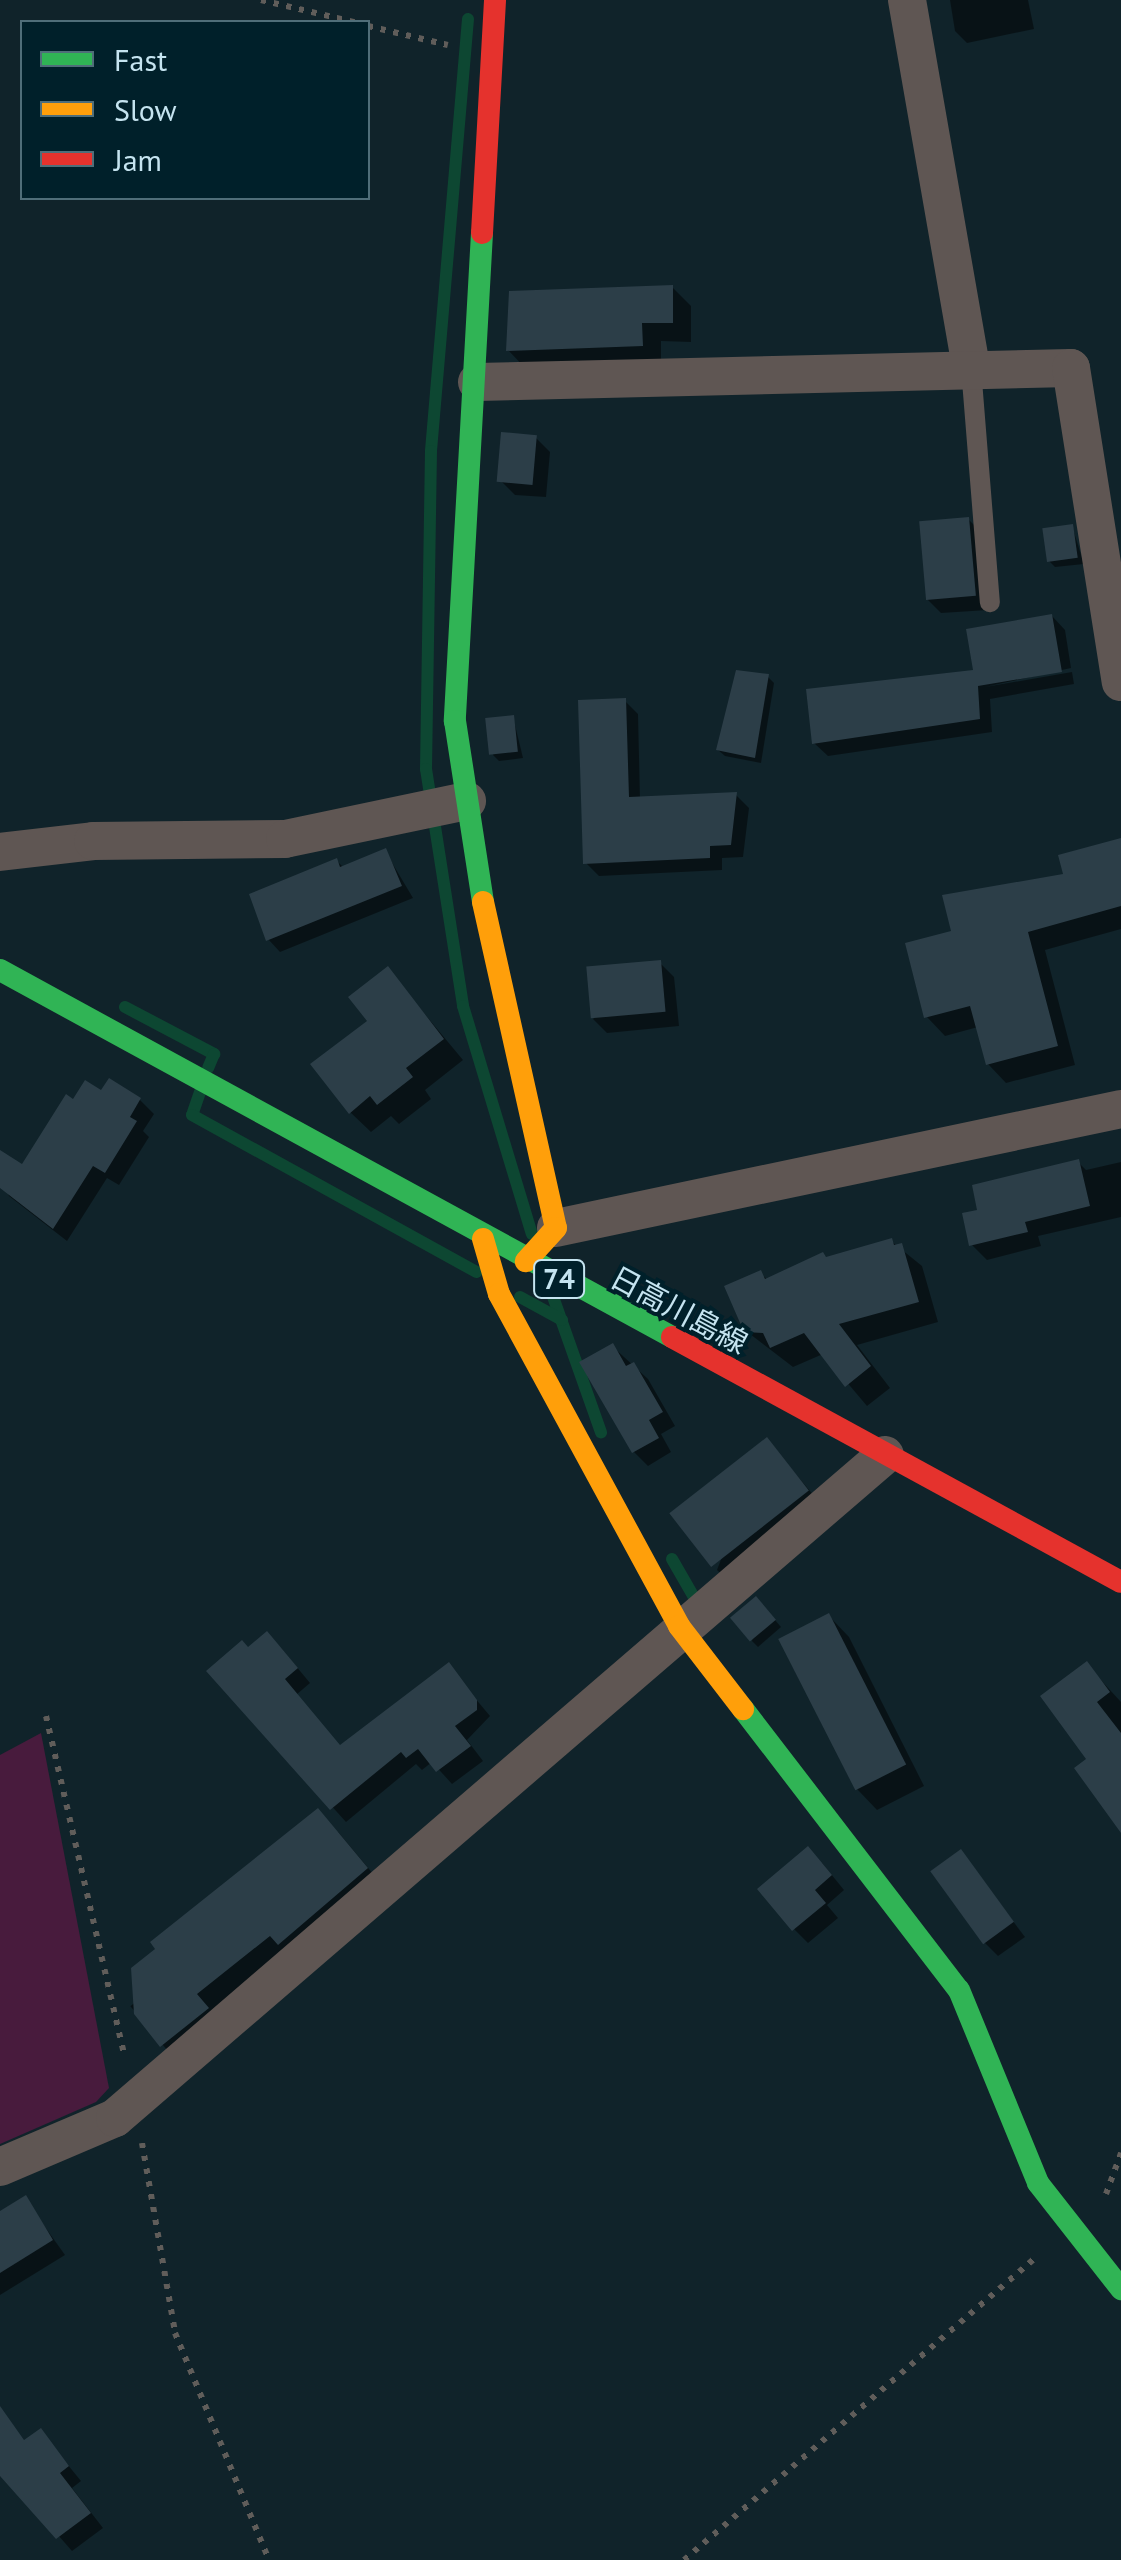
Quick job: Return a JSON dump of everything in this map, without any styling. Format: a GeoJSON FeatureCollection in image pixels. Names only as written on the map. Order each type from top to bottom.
{"type":"FeatureCollection","features":[{"type":"Feature","properties":{"kind":"street"},"geometry":{"type":"LineString","coordinates":[[495,0],[477,382],[460,554],[456,684],[480,890],[556,1228]]}},
{"type":"Feature","properties":{"kind":"street"},"geometry":{"type":"LineString","coordinates":[[907,0],[972,368]]}},
{"type":"Feature","properties":{"kind":"street"},"geometry":{"type":"LineString","coordinates":[[477,382],[1070,368],[1121,682]]}},
{"type":"Feature","properties":{"kind":"street"},"geometry":{"type":"LineString","coordinates":[[0,852],[93,841],[285,839],[467,801]]}},
{"type":"Feature","properties":{"kind":"street","name":"日高川島線"},"geometry":{"type":"LineString","coordinates":[[0,970],[483,1239],[1121,1582]]}},
{"type":"Feature","properties":{"kind":"street"},"geometry":{"type":"LineString","coordinates":[[526,1261],[556,1228],[1121,1109]]}},
{"type":"Feature","properties":{"kind":"street"},"geometry":{"type":"LineString","coordinates":[[483,1239],[499,1294],[679,1626],[959,1990],[1038,2183],[1069,2228],[1121,2289]]}},
{"type":"Feature","properties":{"kind":"street"},"geometry":{"type":"LineString","coordinates":[[0,2167],[115,2118],[679,1626],[885,1455]]}},
{"type":"Feature","properties":{"kind":"lane"},"geometry":{"type":"LineString","coordinates":[[972,368],[990,602]]}},
{"type":"Feature","properties":{"kind":"path"},"geometry":{"type":"LineString","coordinates":[[261,0],[346,20]]}},
{"type":"Feature","properties":{"kind":"path"},"geometry":{"type":"LineString","coordinates":[[370,26],[492,56]]}},
{"type":"Feature","properties":{"kind":"path"},"geometry":{"type":"LineString","coordinates":[[684,2560],[1105,2195],[1121,2153]]}},
{"type":"Feature","properties":{"kind":"shaded area"},"geometry":{"type":"Polygon","coordinates":[[[41,1733],[109,2088],[96,2102],[0,2144],[0,1755],[41,1733]]]}},
{"type":"Feature","properties":{"kind":"building"},"geometry":{"type":"Polygon","coordinates":[[[673,285],[673,323],[642,323],[643,346],[506,351],[509,291],[673,285]]]}},
{"type":"Feature","properties":{"kind":"building"},"geometry":{"type":"Polygon","coordinates":[[[501,432],[537,435],[533,485],[497,482],[501,432]]]}},
{"type":"Feature","properties":{"kind":"building"},"geometry":{"type":"Polygon","coordinates":[[[969,517],[976,596],[926,600],[919,521],[969,517]]]}},
{"type":"Feature","properties":{"kind":"building"},"geometry":{"type":"Polygon","coordinates":[[[1073,524],[1078,558],[1047,562],[1042,528],[1073,524]]]}},
{"type":"Feature","properties":{"kind":"building"},"geometry":{"type":"Polygon","coordinates":[[[1052,614],[1062,672],[978,686],[980,719],[812,744],[806,689],[973,670],[966,629],[1052,614]]]}},
{"type":"Feature","properties":{"kind":"building"},"geometry":{"type":"Polygon","coordinates":[[[736,670],[769,674],[755,758],[716,750],[736,670]]]}},
{"type":"Feature","properties":{"kind":"building"},"geometry":{"type":"Polygon","coordinates":[[[626,698],[629,797],[737,792],[731,845],[710,846],[710,858],[583,864],[578,700],[626,698]]]}},
{"type":"Feature","properties":{"kind":"building"},"geometry":{"type":"Polygon","coordinates":[[[514,715],[518,752],[489,755],[485,718],[514,715]]]}},
{"type":"Feature","properties":{"kind":"building"},"geometry":{"type":"Polygon","coordinates":[[[1121,838],[1121,906],[1028,932],[1058,1046],[986,1065],[970,1006],[924,1018],[905,943],[951,931],[942,895],[1063,874],[1058,855],[1121,838]]]}},
{"type":"Feature","properties":{"kind":"building"},"geometry":{"type":"Polygon","coordinates":[[[386,848],[402,886],[266,941],[249,894],[337,858],[340,867],[386,848]]]}},
{"type":"Feature","properties":{"kind":"building"},"geometry":{"type":"Polygon","coordinates":[[[661,960],[666,1012],[591,1018],[586,967],[661,960]]]}},
{"type":"Feature","properties":{"kind":"building"},"geometry":{"type":"Polygon","coordinates":[[[388,966],[444,1039],[406,1068],[413,1077],[377,1105],[370,1096],[349,1114],[310,1064],[367,1021],[348,997],[388,966]]]}},
{"type":"Feature","properties":{"kind":"building"},"geometry":{"type":"Polygon","coordinates":[[[109,1078],[141,1098],[130,1117],[137,1121],[105,1173],[93,1166],[53,1229],[0,1188],[0,1150],[22,1164],[66,1094],[73,1099],[85,1080],[101,1090],[109,1078]]]}},
{"type":"Feature","properties":{"kind":"building"},"geometry":{"type":"Polygon","coordinates":[[[1079,1159],[1090,1206],[1025,1222],[1028,1232],[969,1246],[962,1213],[977,1210],[972,1185],[1079,1159]]]}},
{"type":"Feature","properties":{"kind":"building"},"geometry":{"type":"Polygon","coordinates":[[[892,1238],[894,1245],[902,1243],[919,1302],[839,1324],[871,1366],[845,1387],[804,1333],[770,1348],[763,1333],[744,1332],[724,1286],[761,1270],[765,1279],[823,1252],[826,1257],[892,1238]]]}},
{"type":"Feature","properties":{"kind":"building"},"geometry":{"type":"Polygon","coordinates":[[[613,1343],[626,1366],[634,1362],[663,1412],[649,1420],[659,1438],[632,1453],[579,1362],[613,1343]]]}},
{"type":"Feature","properties":{"kind":"building"},"geometry":{"type":"Polygon","coordinates":[[[767,1437],[809,1491],[711,1567],[669,1513],[767,1437]]]}},
{"type":"Feature","properties":{"kind":"building"},"geometry":{"type":"Polygon","coordinates":[[[756,1596],[776,1620],[750,1642],[730,1618],[756,1596]]]}},
{"type":"Feature","properties":{"kind":"building"},"geometry":{"type":"Polygon","coordinates":[[[829,1613],[906,1764],[855,1790],[778,1639],[829,1613]]]}},
{"type":"Feature","properties":{"kind":"building"},"geometry":{"type":"Polygon","coordinates":[[[267,1631],[298,1668],[285,1679],[340,1745],[449,1662],[477,1700],[477,1710],[455,1726],[471,1746],[436,1772],[418,1749],[406,1758],[401,1752],[330,1810],[206,1671],[242,1640],[248,1647],[267,1631]]]}},
{"type":"Feature","properties":{"kind":"building"},"geometry":{"type":"Polygon","coordinates":[[[1087,1661],[1110,1692],[1097,1702],[1121,1733],[1121,1833],[1074,1768],[1086,1759],[1040,1696],[1087,1661]]]}},
{"type":"Feature","properties":{"kind":"building"},"geometry":{"type":"Polygon","coordinates":[[[318,1808],[368,1868],[278,1945],[270,1936],[197,1994],[209,2008],[160,2047],[134,2014],[131,1968],[155,1949],[150,1942],[318,1808]]]}},
{"type":"Feature","properties":{"kind":"building"},"geometry":{"type":"Polygon","coordinates":[[[808,1846],[832,1875],[815,1890],[826,1903],[792,1931],[757,1889],[808,1846]]]}},
{"type":"Feature","properties":{"kind":"building"},"geometry":{"type":"Polygon","coordinates":[[[961,1849],[1014,1922],[983,1944],[930,1871],[961,1849]]]}},
{"type":"Feature","properties":{"kind":"building"},"geometry":{"type":"Polygon","coordinates":[[[26,2195],[53,2240],[0,2273],[0,2211],[26,2195]]]}},
{"type":"Feature","properties":{"kind":"building"},"geometry":{"type":"Polygon","coordinates":[[[0,2406],[24,2440],[41,2428],[69,2466],[60,2473],[91,2513],[56,2539],[0,2476],[0,2406]]]}},
{"type":"Feature","properties":{"kind":"waterway"},"geometry":{"type":"LineString","coordinates":[[468,19],[431,451],[426,769],[463,1006],[532,1234]]}},
{"type":"Feature","properties":{"kind":"waterway"},"geometry":{"type":"LineString","coordinates":[[125,1007],[214,1054],[208,1068]]}},
{"type":"Feature","properties":{"kind":"waterway"},"geometry":{"type":"LineString","coordinates":[[200,1092],[192,1115],[476,1272]]}},
{"type":"Feature","properties":{"kind":"waterway"},"geometry":{"type":"LineString","coordinates":[[551,1291],[601,1432]]}},
{"type":"Feature","properties":{"kind":"waterway"},"geometry":{"type":"LineString","coordinates":[[520,1297],[562,1320]]}},
{"type":"Feature","properties":{"kind":"waterway"},"geometry":{"type":"LineString","coordinates":[[672,1559],[699,1606]]}},
{"type":"Feature","properties":{"kind":"traffic: fast"},"geometry":{"type":"LineString","coordinates":[[482,233],[455,721],[483,902]]}},
{"type":"Feature","properties":{"kind":"traffic: fast"},"geometry":{"type":"LineString","coordinates":[[0,970],[672,1337]]}},
{"type":"Feature","properties":{"kind":"traffic: fast"},"geometry":{"type":"LineString","coordinates":[[743,1709],[959,1990],[1038,2183],[1121,2289]]}},
{"type":"Feature","properties":{"kind":"traffic: slow"},"geometry":{"type":"LineString","coordinates":[[483,902],[556,1228],[526,1261]]}},
{"type":"Feature","properties":{"kind":"traffic: slow"},"geometry":{"type":"LineString","coordinates":[[483,1239],[499,1294],[679,1626],[743,1709]]}},
{"type":"Feature","properties":{"kind":"traffic: jam"},"geometry":{"type":"LineString","coordinates":[[482,233],[495,0]]}},
{"type":"Feature","properties":{"kind":"traffic: jam"},"geometry":{"type":"LineString","coordinates":[[672,1337],[1121,1582]]}}]}
